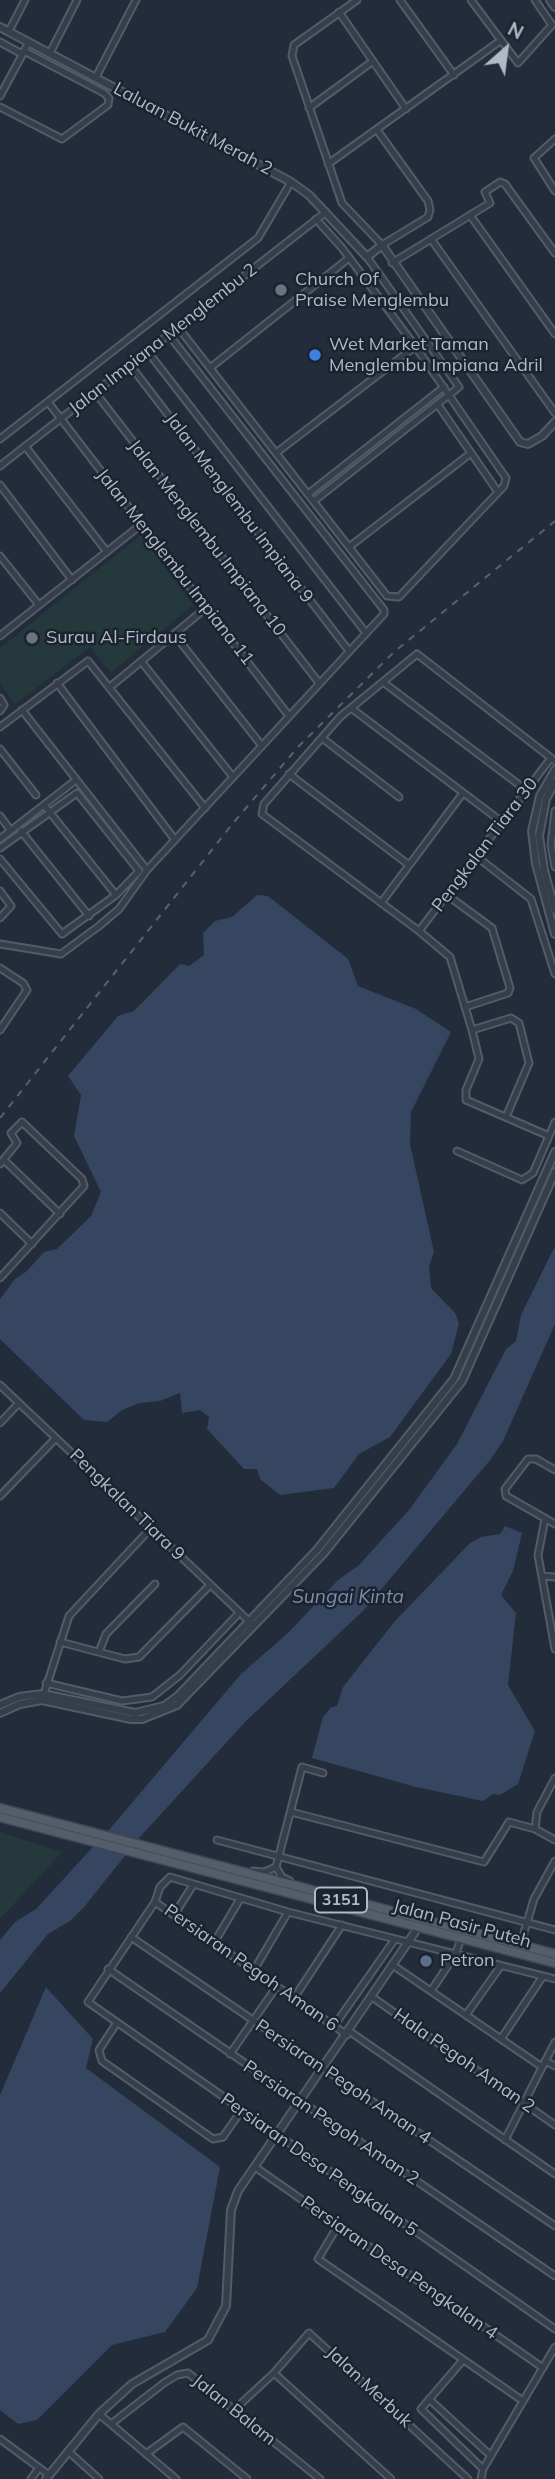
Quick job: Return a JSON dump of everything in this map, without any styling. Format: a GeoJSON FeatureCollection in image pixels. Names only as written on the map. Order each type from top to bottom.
{"type":"FeatureCollection","features":[{"type":"Feature","properties":{"kind":"main road","name":"3151"},"geometry":{"type":"LineString","coordinates":[[0,1808],[75,1833]]}},
{"type":"Feature","properties":{"kind":"main road"},"geometry":{"type":"LineString","coordinates":[[0,1815],[12,1811]]}},
{"type":"Feature","properties":{"kind":"main road","name":"3151"},"geometry":{"type":"LineString","coordinates":[[0,1815],[161,1854]]}},
{"type":"Feature","properties":{"kind":"main road","name":"Jalan Pasir Puteh"},"geometry":{"type":"LineString","coordinates":[[161,1854],[232,1869],[555,1954]]}},
{"type":"Feature","properties":{"kind":"main road","name":"Jalan Pasir Puteh"},"geometry":{"type":"LineString","coordinates":[[161,1854],[417,1928],[552,1963]]}},
{"type":"Feature","properties":{"kind":"main road"},"geometry":{"type":"LineString","coordinates":[[372,1908],[412,1922],[417,1928],[428,1925],[459,1930]]}},
{"type":"Feature","properties":{"kind":"main road"},"geometry":{"type":"LineString","coordinates":[[520,1946],[552,1963]]}},
{"type":"Feature","properties":{"kind":"street"},"geometry":{"type":"LineString","coordinates":[[9,32],[25,0]]}},
{"type":"Feature","properties":{"kind":"street"},"geometry":{"type":"LineString","coordinates":[[50,53],[78,0]]}},
{"type":"Feature","properties":{"kind":"street"},"geometry":{"type":"LineString","coordinates":[[96,77],[136,0]]}},
{"type":"Feature","properties":{"kind":"street"},"geometry":{"type":"LineString","coordinates":[[357,0],[294,45],[292,56],[342,203],[382,245],[392,263],[520,442],[534,441],[555,422]]}},
{"type":"Feature","properties":{"kind":"street"},"geometry":{"type":"LineString","coordinates":[[400,0],[454,75]]}},
{"type":"Feature","properties":{"kind":"street"},"geometry":{"type":"LineString","coordinates":[[471,0],[516,62],[554,23],[535,0]]}},
{"type":"Feature","properties":{"kind":"street"},"geometry":{"type":"LineString","coordinates":[[550,0],[555,7]]}},
{"type":"Feature","properties":{"kind":"street"},"geometry":{"type":"LineString","coordinates":[[339,12],[406,109]]}},
{"type":"Feature","properties":{"kind":"street","name":"Laluan Bukit Merah 2"},"geometry":{"type":"LineString","coordinates":[[0,27],[291,182],[326,212],[367,257]]}},
{"type":"Feature","properties":{"kind":"street"},"geometry":{"type":"LineString","coordinates":[[328,164],[500,40]]}},
{"type":"Feature","properties":{"kind":"street","name":"Laluan Bukit Merah 2"},"geometry":{"type":"LineString","coordinates":[[0,42],[108,97],[108,105],[62,139],[0,107]]}},
{"type":"Feature","properties":{"kind":"street"},"geometry":{"type":"LineString","coordinates":[[0,96],[29,42]]}},
{"type":"Feature","properties":{"kind":"street"},"geometry":{"type":"LineString","coordinates":[[309,108],[373,61]]}},
{"type":"Feature","properties":{"kind":"street"},"geometry":{"type":"LineString","coordinates":[[314,501],[459,387],[367,257],[428,218],[428,201],[377,130]]}},
{"type":"Feature","properties":{"kind":"street"},"geometry":{"type":"LineString","coordinates":[[555,139],[534,158],[555,191]]}},
{"type":"Feature","properties":{"kind":"street"},"geometry":{"type":"LineString","coordinates":[[0,439],[258,238],[291,182]]}},
{"type":"Feature","properties":{"kind":"street"},"geometry":{"type":"LineString","coordinates":[[392,263],[490,203],[485,192],[499,182],[505,184],[555,253]]}},
{"type":"Feature","properties":{"kind":"street","name":"Jalan Impiana Menglembu 2"},"geometry":{"type":"LineString","coordinates":[[0,466],[326,212]]}},
{"type":"Feature","properties":{"kind":"street"},"geometry":{"type":"LineString","coordinates":[[470,215],[555,334]]}},
{"type":"Feature","properties":{"kind":"street"},"geometry":{"type":"LineString","coordinates":[[178,327],[387,596],[399,597],[498,492],[506,483],[506,478],[415,346],[316,219]]}},
{"type":"Feature","properties":{"kind":"street"},"geometry":{"type":"LineString","coordinates":[[431,239],[555,413]]}},
{"type":"Feature","properties":{"kind":"street"},"geometry":{"type":"LineString","coordinates":[[210,368],[349,258]]}},
{"type":"Feature","properties":{"kind":"street"},"geometry":{"type":"LineString","coordinates":[[0,944],[61,954],[119,909],[147,870],[366,633],[384,610],[169,335]]}},
{"type":"Feature","properties":{"kind":"street"},"geometry":{"type":"LineString","coordinates":[[276,453],[425,339]]}},
{"type":"Feature","properties":{"kind":"street"},"geometry":{"type":"LineString","coordinates":[[148,352],[366,633]]}},
{"type":"Feature","properties":{"kind":"street","name":"Jalan Menglembu Impiana 9"},"geometry":{"type":"LineString","coordinates":[[130,365],[349,651]]}},
{"type":"Feature","properties":{"kind":"street"},"geometry":{"type":"LineString","coordinates":[[308,494],[444,387]]}},
{"type":"Feature","properties":{"kind":"street","name":"Jalan Menglembu Impiana 10"},"geometry":{"type":"LineString","coordinates":[[95,392],[319,683]]}},
{"type":"Feature","properties":{"kind":"street","name":"Jalan Menglembu Impiana 11"},"geometry":{"type":"LineString","coordinates":[[48,402],[289,716]]}},
{"type":"Feature","properties":{"kind":"street"},"geometry":{"type":"LineString","coordinates":[[438,405],[498,492]]}},
{"type":"Feature","properties":{"kind":"street"},"geometry":{"type":"LineString","coordinates":[[25,446],[107,552]]}},
{"type":"Feature","properties":{"kind":"street"},"geometry":{"type":"LineString","coordinates":[[349,547],[471,453]]}},
{"type":"Feature","properties":{"kind":"street"},"geometry":{"type":"LineString","coordinates":[[0,485],[72,580]]}},
{"type":"Feature","properties":{"kind":"street"},"geometry":{"type":"LineString","coordinates":[[1,632],[142,524]]}},
{"type":"Feature","properties":{"kind":"street"},"geometry":{"type":"LineString","coordinates":[[0,556],[39,605]]}},
{"type":"Feature","properties":{"kind":"street"},"geometry":{"type":"LineString","coordinates":[[110,687],[207,607]]}},
{"type":"Feature","properties":{"kind":"street"},"geometry":{"type":"LineString","coordinates":[[174,634],[262,746]]}},
{"type":"Feature","properties":{"kind":"street"},"geometry":{"type":"LineString","coordinates":[[550,1134],[466,1100],[466,1090],[479,1059],[450,957],[262,814],[264,804],[289,774],[351,708],[417,654],[553,759]]}},
{"type":"Feature","properties":{"kind":"street"},"geometry":{"type":"LineString","coordinates":[[141,660],[233,777]]}},
{"type":"Feature","properties":{"kind":"street"},"geometry":{"type":"LineString","coordinates":[[0,727],[86,661],[110,687],[205,808]]}},
{"type":"Feature","properties":{"kind":"street"},"geometry":{"type":"LineString","coordinates":[[383,682],[526,790]]}},
{"type":"Feature","properties":{"kind":"street"},"geometry":{"type":"LineString","coordinates":[[57,683],[175,840]]}},
{"type":"Feature","properties":{"kind":"street"},"geometry":{"type":"LineString","coordinates":[[0,698],[1,710]]}},
{"type":"Feature","properties":{"kind":"street"},"geometry":{"type":"LineString","coordinates":[[351,708],[502,822]]}},
{"type":"Feature","properties":{"kind":"street"},"geometry":{"type":"LineString","coordinates":[[22,710],[147,870]]}},
{"type":"Feature","properties":{"kind":"street"},"geometry":{"type":"LineString","coordinates":[[322,738],[399,797]]}},
{"type":"Feature","properties":{"kind":"street"},"geometry":{"type":"LineString","coordinates":[[0,748],[36,795]]}},
{"type":"Feature","properties":{"kind":"street","name":"Pengkalan Tiara 30"},"geometry":{"type":"LineString","coordinates":[[419,931],[526,790],[553,759]]}},
{"type":"Feature","properties":{"kind":"street"},"geometry":{"type":"LineString","coordinates":[[555,770],[540,796],[532,831],[536,864],[555,934]]}},
{"type":"Feature","properties":{"kind":"street"},"geometry":{"type":"LineString","coordinates":[[289,774],[409,865]]}},
{"type":"Feature","properties":{"kind":"street"},"geometry":{"type":"LineString","coordinates":[[0,839],[76,780]]}},
{"type":"Feature","properties":{"kind":"street"},"geometry":{"type":"LineString","coordinates":[[555,782],[546,799],[539,836],[544,870],[555,910]]}},
{"type":"Feature","properties":{"kind":"street"},"geometry":{"type":"LineString","coordinates":[[0,848],[74,793],[79,794],[139,871],[116,895],[89,916],[67,933],[59,933],[0,859]]}},
{"type":"Feature","properties":{"kind":"street"},"geometry":{"type":"LineString","coordinates":[[381,903],[463,793]]}},
{"type":"Feature","properties":{"kind":"street"},"geometry":{"type":"LineString","coordinates":[[44,805],[116,895]]}},
{"type":"Feature","properties":{"kind":"street"},"geometry":{"type":"LineString","coordinates":[[555,811],[551,845],[555,867]]}},
{"type":"Feature","properties":{"kind":"street"},"geometry":{"type":"LineString","coordinates":[[0,816],[11,831]]}},
{"type":"Feature","properties":{"kind":"street"},"geometry":{"type":"LineString","coordinates":[[21,831],[89,916]]}},
{"type":"Feature","properties":{"kind":"street"},"geometry":{"type":"LineString","coordinates":[[476,856],[531,900],[555,974]]}},
{"type":"Feature","properties":{"kind":"street"},"geometry":{"type":"LineString","coordinates":[[0,891],[11,906],[0,918]]}},
{"type":"Feature","properties":{"kind":"street"},"geometry":{"type":"LineString","coordinates":[[447,895],[492,928],[510,988],[508,993],[465,1007]]}},
{"type":"Feature","properties":{"kind":"street"},"geometry":{"type":"LineString","coordinates":[[0,968],[23,983],[27,990],[1,1028]]}},
{"type":"Feature","properties":{"kind":"street"},"geometry":{"type":"LineString","coordinates":[[472,1030],[512,1018],[519,1023],[529,1063],[506,1117]]}},
{"type":"Feature","properties":{"kind":"street"},"geometry":{"type":"LineString","coordinates":[[457,1151],[522,1180],[531,1175],[555,1122]]}},
{"type":"Feature","properties":{"kind":"street"},"geometry":{"type":"LineString","coordinates":[[1,1274],[32,1244],[83,1190],[82,1179],[25,1123],[19,1123],[11,1133],[17,1143],[2,1162],[60,1214]]}},
{"type":"Feature","properties":{"kind":"street"},"geometry":{"type":"LineString","coordinates":[[0,1705],[19,1697],[43,1697],[131,1719],[163,1712],[177,1705],[317,1550],[454,1380],[555,1152]]}},
{"type":"Feature","properties":{"kind":"street"},"geometry":{"type":"LineString","coordinates":[[250,1623],[323,1554],[461,1381],[555,1172]]}},
{"type":"Feature","properties":{"kind":"street"},"geometry":{"type":"LineString","coordinates":[[0,1213],[32,1244]]}},
{"type":"Feature","properties":{"kind":"street","name":"Pengkalan Tiara 9"},"geometry":{"type":"LineString","coordinates":[[0,1385],[250,1623]]}},
{"type":"Feature","properties":{"kind":"street"},"geometry":{"type":"LineString","coordinates":[[0,1423],[19,1403]]}},
{"type":"Feature","properties":{"kind":"street"},"geometry":{"type":"LineString","coordinates":[[0,1496],[56,1438]]}},
{"type":"Feature","properties":{"kind":"street"},"geometry":{"type":"LineString","coordinates":[[555,1469],[536,1459],[528,1459],[505,1489],[506,1496],[555,1524]]}},
{"type":"Feature","properties":{"kind":"street"},"geometry":{"type":"LineString","coordinates":[[545,1519],[538,1555],[555,1649]]}},
{"type":"Feature","properties":{"kind":"street"},"geometry":{"type":"LineString","coordinates":[[43,1697],[69,1616],[150,1528]]}},
{"type":"Feature","properties":{"kind":"street"},"geometry":{"type":"LineString","coordinates":[[542,1576],[555,1577]]}},
{"type":"Feature","properties":{"kind":"street"},"geometry":{"type":"LineString","coordinates":[[99,1652],[106,1634],[155,1584]]}},
{"type":"Feature","properties":{"kind":"street"},"geometry":{"type":"LineString","coordinates":[[60,1642],[125,1659],[139,1657],[210,1585]]}},
{"type":"Feature","properties":{"kind":"street"},"geometry":{"type":"LineString","coordinates":[[46,1683],[122,1701],[152,1697],[180,1675],[239,1613]]}},
{"type":"Feature","properties":{"kind":"street"},"geometry":{"type":"LineString","coordinates":[[0,1713],[43,1697]]}},
{"type":"Feature","properties":{"kind":"street"},"geometry":{"type":"LineString","coordinates":[[232,1869],[264,1872],[276,1867],[302,1767],[323,1773]]}},
{"type":"Feature","properties":{"kind":"street"},"geometry":{"type":"LineString","coordinates":[[535,1829],[537,1812],[555,1778]]}},
{"type":"Feature","properties":{"kind":"street"},"geometry":{"type":"LineString","coordinates":[[292,1812],[484,1862],[508,1823],[535,1829],[555,1840]]}},
{"type":"Feature","properties":{"kind":"street"},"geometry":{"type":"LineString","coordinates":[[217,1840],[555,1930]]}},
{"type":"Feature","properties":{"kind":"street"},"geometry":{"type":"LineString","coordinates":[[520,1946],[534,1899],[555,1861]]}},
{"type":"Feature","properties":{"kind":"street"},"geometry":{"type":"LineString","coordinates":[[276,1867],[287,1880],[335,1898]]}},
{"type":"Feature","properties":{"kind":"street"},"geometry":{"type":"LineString","coordinates":[[108,1969],[155,1902],[155,1894],[170,1877],[288,1912],[555,1979]]}},
{"type":"Feature","properties":{"kind":"street"},"geometry":{"type":"LineString","coordinates":[[174,1915],[193,1885]]}},
{"type":"Feature","properties":{"kind":"street"},"geometry":{"type":"LineString","coordinates":[[214,1942],[240,1899]]}},
{"type":"Feature","properties":{"kind":"street","name":"Persiaran Pegoh Aman 6"},"geometry":{"type":"LineString","coordinates":[[155,1902],[555,2174]]}},
{"type":"Feature","properties":{"kind":"street"},"geometry":{"type":"LineString","coordinates":[[254,1970],[288,1912]]}},
{"type":"Feature","properties":{"kind":"street"},"geometry":{"type":"LineString","coordinates":[[294,1998],[342,1925]]}},
{"type":"Feature","properties":{"kind":"street"},"geometry":{"type":"LineString","coordinates":[[0,2439],[48,2477],[99,2414],[132,2384],[208,2340],[226,2306],[231,2210],[238,2191],[394,1966],[417,1928]]}},
{"type":"Feature","properties":{"kind":"street","name":"Persiaran Pegoh Aman 4"},"geometry":{"type":"LineString","coordinates":[[131,1937],[555,2226]]}},
{"type":"Feature","properties":{"kind":"street"},"geometry":{"type":"LineString","coordinates":[[334,2026],[395,1939]]}},
{"type":"Feature","properties":{"kind":"street"},"geometry":{"type":"LineString","coordinates":[[431,1991],[455,1955],[461,1940]]}},
{"type":"Feature","properties":{"kind":"street"},"geometry":{"type":"LineString","coordinates":[[394,1966],[501,2039],[544,2064],[555,2066]]}},
{"type":"Feature","properties":{"kind":"street"},"geometry":{"type":"LineString","coordinates":[[466,2015],[500,1967]]}},
{"type":"Feature","properties":{"kind":"street","name":"Persiaran Desa Pengkalan 5"},"geometry":{"type":"LineString","coordinates":[[108,1969],[88,1997],[89,2005],[555,2329]]}},
{"type":"Feature","properties":{"kind":"street","name":"Persiaran Pegoh Aman 2"},"geometry":{"type":"LineString","coordinates":[[108,1969],[555,2276]]}},
{"type":"Feature","properties":{"kind":"street"},"geometry":{"type":"LineString","coordinates":[[501,2039],[543,1976]]}},
{"type":"Feature","properties":{"kind":"street"},"geometry":{"type":"LineString","coordinates":[[230,2054],[277,1986]]}},
{"type":"Feature","properties":{"kind":"street","name":"Hala Pegoh Aman 2"},"geometry":{"type":"LineString","coordinates":[[372,1997],[555,2125]]}},
{"type":"Feature","properties":{"kind":"street"},"geometry":{"type":"LineString","coordinates":[[116,2024],[99,2050],[102,2061],[202,2131],[218,2139],[241,2111]]}},
{"type":"Feature","properties":{"kind":"street"},"geometry":{"type":"LineString","coordinates":[[505,2140],[555,2042]]}},
{"type":"Feature","properties":{"kind":"street","name":"Persiaran Desa Pengkalan 4"},"geometry":{"type":"LineString","coordinates":[[255,2167],[337,2227],[543,2368]]}},
{"type":"Feature","properties":{"kind":"street"},"geometry":{"type":"LineString","coordinates":[[337,2227],[318,2259],[523,2401]]}},
{"type":"Feature","properties":{"kind":"street","name":"Jalan Merbuk"},"geometry":{"type":"LineString","coordinates":[[274,2373],[304,2335],[312,2334],[468,2479]]}},
{"type":"Feature","properties":{"kind":"street"},"geometry":{"type":"LineString","coordinates":[[481,2479],[483,2469],[555,2347]]}},
{"type":"Feature","properties":{"kind":"street"},"geometry":{"type":"LineString","coordinates":[[463,2360],[421,2409],[483,2469]]}},
{"type":"Feature","properties":{"kind":"street","name":"Jalan Balam"},"geometry":{"type":"LineString","coordinates":[[111,2424],[136,2403],[183,2373],[188,2373],[320,2479]]}},
{"type":"Feature","properties":{"kind":"street"},"geometry":{"type":"LineString","coordinates":[[234,2410],[274,2373],[391,2479]]}},
{"type":"Feature","properties":{"kind":"street"},"geometry":{"type":"LineString","coordinates":[[429,2399],[491,2456]]}},
{"type":"Feature","properties":{"kind":"street"},"geometry":{"type":"LineString","coordinates":[[99,2414],[176,2479]]}},
{"type":"Feature","properties":{"kind":"street"},"geometry":{"type":"LineString","coordinates":[[146,2454],[183,2427],[247,2479]]}},
{"type":"Feature","properties":{"kind":"street"},"geometry":{"type":"LineString","coordinates":[[68,2451],[99,2479]]}},
{"type":"Feature","properties":{"kind":"street"},"geometry":{"type":"LineString","coordinates":[[32,2479],[39,2468]]}},
{"type":"Feature","properties":{"kind":"green space"},"geometry":{"type":"Polygon","coordinates":[[[141,535],[193,605],[111,673],[90,647],[15,704],[0,684],[0,648],[141,535]]]}},
{"type":"Feature","properties":{"kind":"green space"},"geometry":{"type":"Polygon","coordinates":[[[0,1832],[62,1852],[0,1919],[0,1832]]]}},
{"type":"Feature","properties":{"kind":"water"},"geometry":{"type":"Polygon","coordinates":[[[257,895],[268,896],[348,959],[358,986],[416,1009],[451,1032],[411,1112],[410,1144],[434,1252],[429,1266],[431,1288],[455,1313],[459,1323],[451,1354],[390,1437],[359,1454],[334,1488],[280,1495],[260,1479],[257,1469],[244,1469],[207,1429],[209,1417],[200,1410],[182,1413],[180,1393],[160,1401],[139,1403],[122,1410],[107,1422],[84,1420],[0,1339],[0,1299],[15,1279],[27,1271],[44,1252],[57,1249],[91,1216],[101,1192],[74,1136],[81,1095],[68,1076],[118,1016],[134,1011],[180,964],[189,966],[204,955],[203,933],[215,921],[232,917],[257,895]]]}},
{"type":"Feature","properties":{"kind":"water","name":"Sungai Kinta"},"geometry":{"type":"Polygon","coordinates":[[[555,1246],[555,1324],[503,1441],[491,1459],[363,1611],[246,1721],[140,1837],[84,1907],[70,1921],[48,1934],[0,1993],[0,1940],[15,1922],[36,1909],[114,1824],[241,1674],[288,1633],[338,1580],[359,1565],[409,1510],[457,1444],[506,1349],[516,1341],[521,1315],[555,1246]]]}},
{"type":"Feature","properties":{"kind":"water"},"geometry":{"type":"Polygon","coordinates":[[[505,1526],[522,1533],[513,1571],[501,1595],[516,1613],[508,1685],[535,1731],[518,1784],[483,1801],[416,1787],[312,1758],[323,1717],[331,1707],[337,1706],[343,1687],[395,1621],[470,1543],[481,1537],[500,1534],[505,1526]]]}},
{"type":"Feature","properties":{"kind":"water"},"geometry":{"type":"Polygon","coordinates":[[[46,1987],[93,2039],[86,2068],[220,2167],[197,2288],[165,2332],[112,2345],[37,2420],[18,2424],[0,2410],[0,2095],[46,1987]]]}},
{"type":"Feature","properties":{"kind":"railway"},"geometry":{"type":"LineString","coordinates":[[0,1118],[234,822],[298,747],[394,652],[555,521]]}},
{"type":"Feature","properties":{"kind":"place","name":"Church Of Praise Menglembu"},"geometry":{"type":"Point","coordinates":[281,290]}},
{"type":"Feature","properties":{"kind":"place","name":"Wet Market Taman Menglembu Impiana Adril"},"geometry":{"type":"Point","coordinates":[315,355]}},
{"type":"Feature","properties":{"kind":"place","name":"Surau Al-Firdaus"},"geometry":{"type":"Point","coordinates":[32,638]}},
{"type":"Feature","properties":{"kind":"place","name":"Petron"},"geometry":{"type":"Point","coordinates":[426,1961]}}]}
